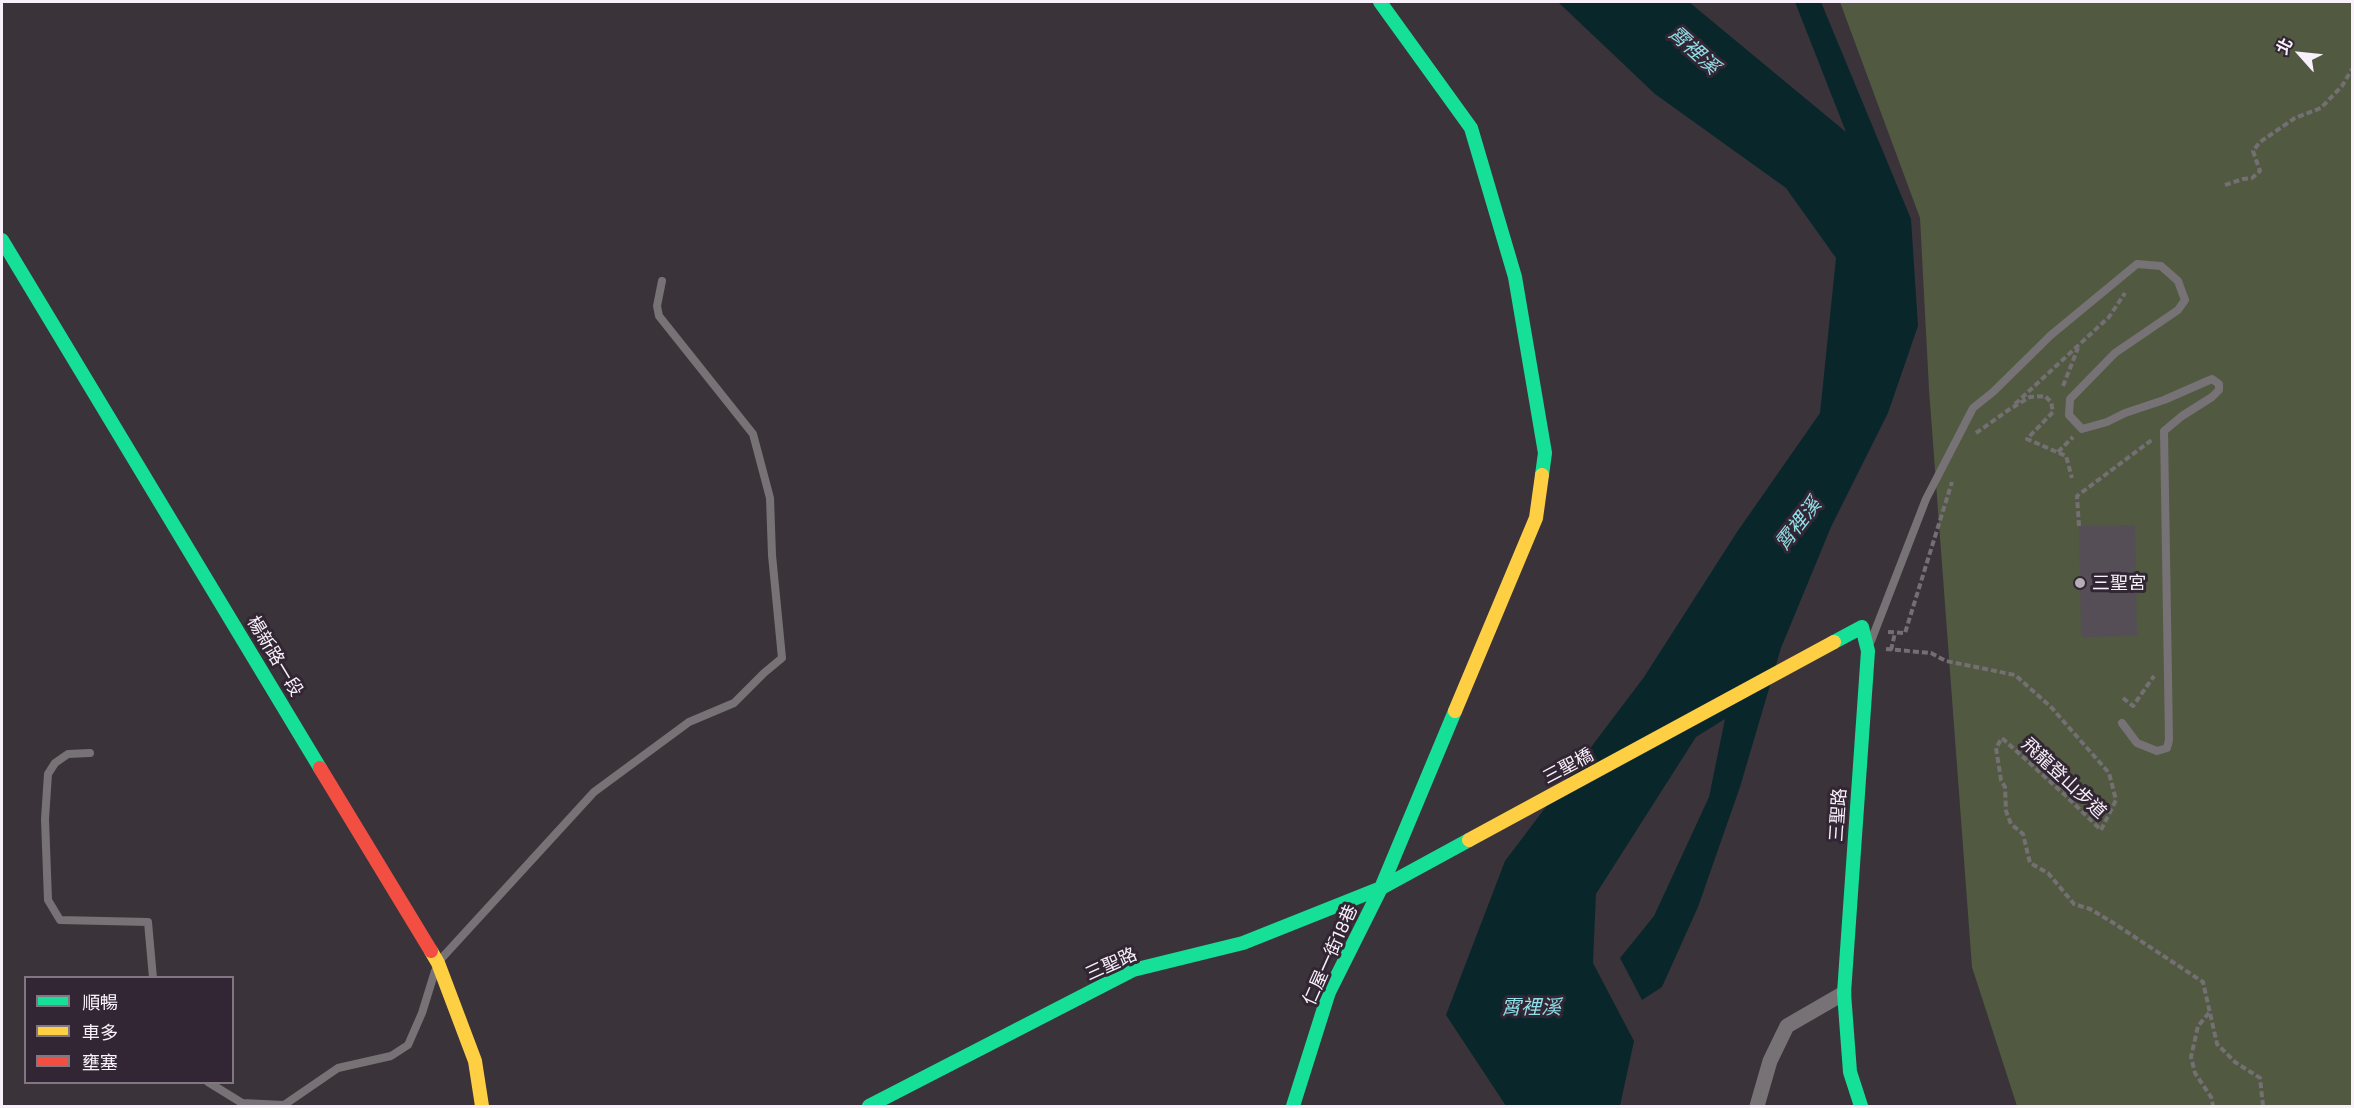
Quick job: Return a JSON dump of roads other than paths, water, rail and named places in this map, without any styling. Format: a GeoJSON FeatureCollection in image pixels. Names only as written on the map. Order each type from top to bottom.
{"type":"FeatureCollection","features":[{"type":"Feature","properties":{"kind":"street","name":"仁屋一街18巷"},"geometry":{"type":"LineString","coordinates":[[1293,1107],[1329,992],[1381,888],[1536,518],[1545,453],[1515,277],[1471,128],[1380,2]]}},
{"type":"Feature","properties":{"kind":"street","name":"楊新路一段"},"geometry":{"type":"LineString","coordinates":[[2,240],[438,963],[475,1061],[482,1107]]}},
{"type":"Feature","properties":{"kind":"street","name":"三聖橋"},"geometry":{"type":"LineString","coordinates":[[1381,888],[1862,627],[1868,651]]}},
{"type":"Feature","properties":{"kind":"street","name":"三聖路"},"geometry":{"type":"LineString","coordinates":[[1861,1107],[1850,1072],[1844,993],[1868,651]]}},
{"type":"Feature","properties":{"kind":"street","name":"三聖路"},"geometry":{"type":"LineString","coordinates":[[869,1107],[1133,970],[1243,943],[1381,888]]}},
{"type":"Feature","properties":{"kind":"street"},"geometry":{"type":"LineString","coordinates":[[1757,1107],[1770,1061],[1787,1026],[1844,993]]}},
{"type":"Feature","properties":{"kind":"lane"},"geometry":{"type":"LineString","coordinates":[[1868,651],[1926,499],[1973,408],[1993,392],[2051,335],[2137,264],[2161,266],[2178,281],[2185,300],[2178,310],[2115,353],[2070,399],[2069,416],[2082,429],[2107,422],[2125,412],[2164,400],[2212,379],[2219,384],[2219,390],[2212,397],[2182,416],[2164,431],[2169,740],[2167,748],[2157,751],[2137,743],[2122,723]]}},
{"type":"Feature","properties":{"kind":"lane"},"geometry":{"type":"LineString","coordinates":[[210,1084],[242,1103],[284,1105],[338,1068],[391,1056],[408,1045],[422,1014],[438,963],[594,792],[688,722],[734,703],[782,658],[772,555],[770,498],[753,434],[659,316],[657,306],[662,281]]}},
{"type":"Feature","properties":{"kind":"lane"},"geometry":{"type":"LineString","coordinates":[[90,753],[68,754],[55,763],[48,774],[45,819],[48,900],[60,920],[148,922],[153,976]]}},
{"type":"Feature","properties":{"kind":"water","name":"霄裡溪"},"geometry":{"type":"Polygon","coordinates":[[[1558,2],[1689,2],[1846,132],[1795,2],[1821,2],[1911,219],[1918,326],[1888,413],[1831,527],[1781,648],[1740,787],[1698,907],[1662,987],[1642,1000],[1620,958],[1654,916],[1709,797],[1725,719],[1696,737],[1596,894],[1593,963],[1634,1041],[1620,1106],[1506,1106],[1446,1015],[1505,861],[1644,677],[1737,532],[1820,413],[1836,258],[1786,188],[1655,94],[1558,2]]]}},
{"type":"Feature","properties":{"kind":"place","name":"三聖宮"},"geometry":{"type":"Point","coordinates":[2080,583]}}]}
